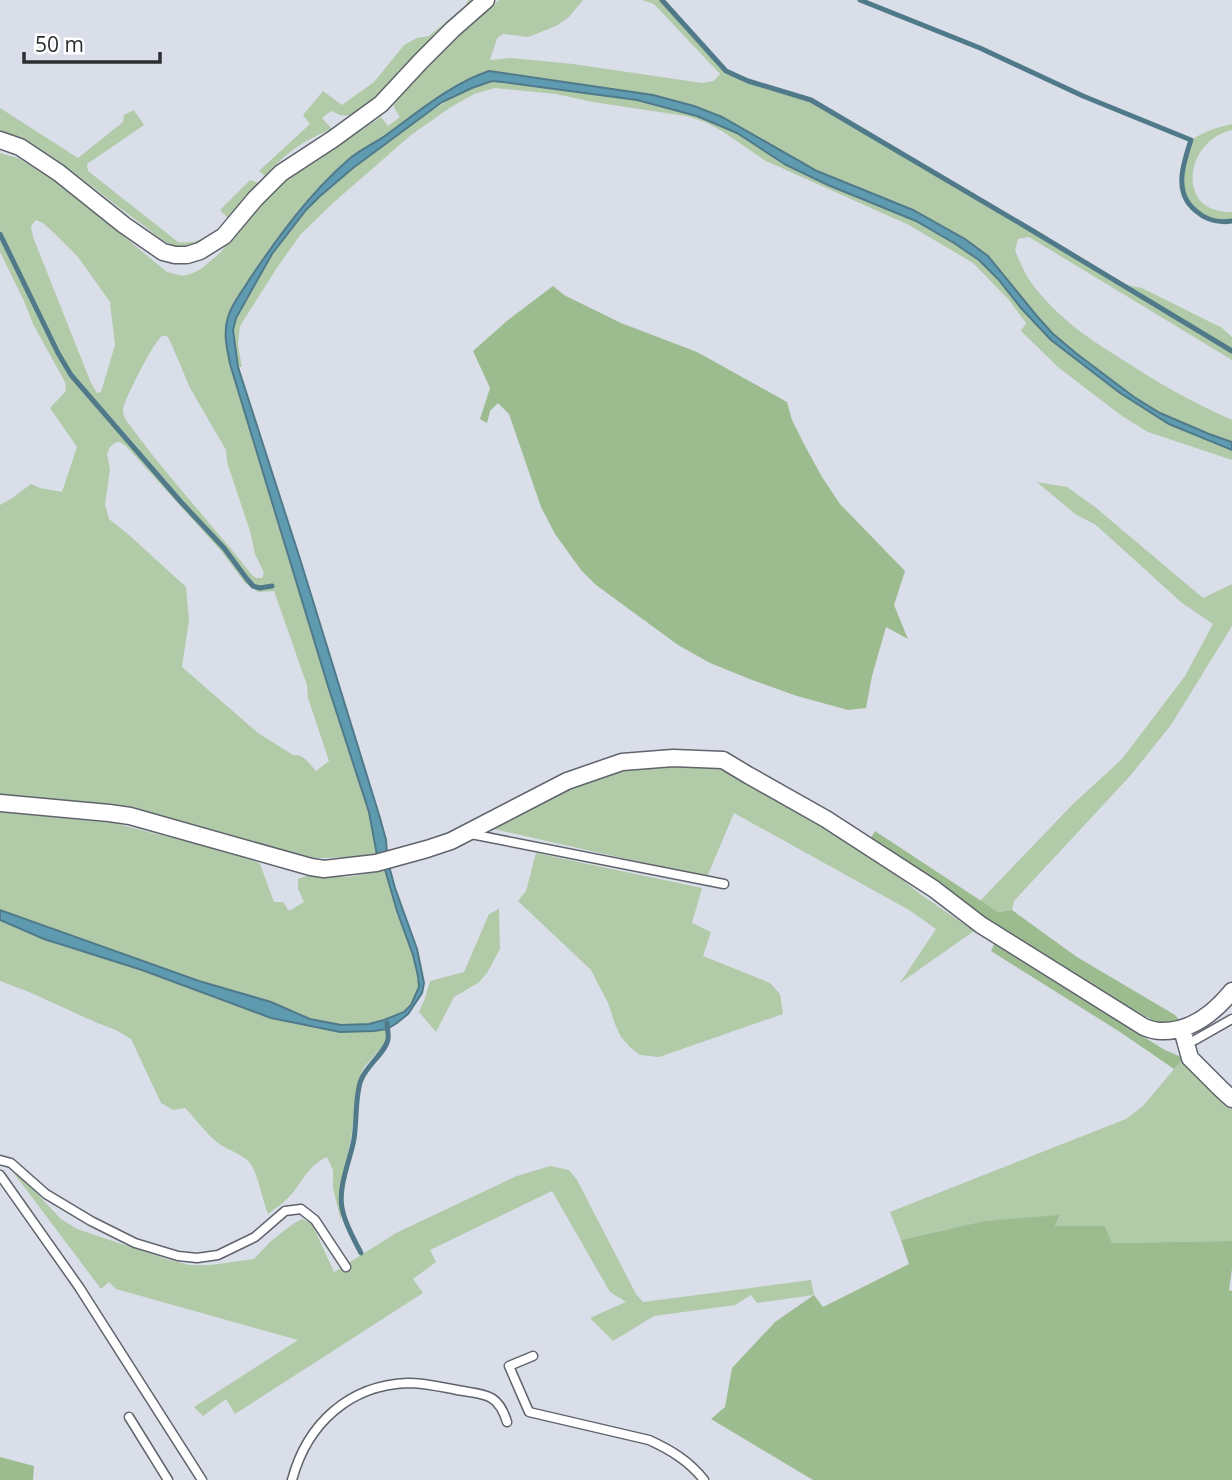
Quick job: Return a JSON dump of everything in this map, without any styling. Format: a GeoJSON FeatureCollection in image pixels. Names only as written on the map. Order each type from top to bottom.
{"type":"FeatureCollection","features":[{"type":"Feature","properties":{"kind":"street"},"geometry":{"type":"LineString","coordinates":[[0,140],[20,147],[59,173],[163,252],[187,255],[200,251],[224,236],[281,173],[381,104],[437,45],[486,0]]}},
{"type":"Feature","properties":{"kind":"street"},"geometry":{"type":"LineString","coordinates":[[0,803],[130,816],[324,869],[376,863],[451,841],[567,781],[622,762],[673,758],[723,760],[826,819],[934,889],[981,925],[1144,1027],[1184,1036]]}},
{"type":"Feature","properties":{"kind":"street"},"geometry":{"type":"LineString","coordinates":[[1184,1036],[1213,1012],[1232,991]]}},
{"type":"Feature","properties":{"kind":"street"},"geometry":{"type":"LineString","coordinates":[[1184,1036],[1190,1058],[1232,1099]]}},
{"type":"Feature","properties":{"kind":"lane"},"geometry":{"type":"LineString","coordinates":[[465,833],[724,884]]}},
{"type":"Feature","properties":{"kind":"lane"},"geometry":{"type":"LineString","coordinates":[[1184,1036],[1195,1040],[1232,1018]]}},
{"type":"Feature","properties":{"kind":"lane"},"geometry":{"type":"LineString","coordinates":[[0,1160],[12,1163],[46,1194],[91,1220],[135,1242],[178,1256],[197,1258],[218,1255],[255,1237],[285,1211],[301,1209],[315,1220],[346,1267]]}},
{"type":"Feature","properties":{"kind":"lane"},"geometry":{"type":"LineString","coordinates":[[0,1175],[79,1287],[202,1480]]}},
{"type":"Feature","properties":{"kind":"lane"},"geometry":{"type":"LineString","coordinates":[[533,1356],[509,1367],[529,1412],[649,1440],[682,1457],[704,1480]]}},
{"type":"Feature","properties":{"kind":"lane"},"geometry":{"type":"LineString","coordinates":[[292,1480],[307,1441],[320,1424],[352,1398],[371,1390],[410,1383],[491,1397],[503,1407],[507,1422]]}},
{"type":"Feature","properties":{"kind":"lane"},"geometry":{"type":"LineString","coordinates":[[129,1417],[168,1480]]}},
{"type":"Feature","properties":{"kind":"green space"},"geometry":{"type":"Polygon","coordinates":[[[468,0],[477,0],[420,51],[379,99],[353,116],[331,111],[322,118],[332,129],[295,148],[265,176],[259,171],[310,124],[303,115],[323,91],[342,105],[374,82],[404,45],[417,38],[429,36],[466,5],[468,0]]]}},
{"type":"Feature","properties":{"kind":"green space"},"geometry":{"type":"Polygon","coordinates":[[[499,0],[583,0],[569,17],[556,26],[528,37],[503,34],[497,38],[490,60],[511,58],[702,83],[714,81],[720,74],[654,4],[642,0],[660,0],[725,72],[747,83],[810,102],[1232,352],[1232,360],[1029,237],[1018,239],[1015,251],[1027,276],[1067,321],[1140,371],[1232,420],[1232,442],[1160,413],[1134,397],[1052,333],[989,256],[954,232],[913,210],[817,171],[722,117],[694,106],[653,95],[489,71],[437,99],[334,172],[308,199],[273,244],[235,300],[227,323],[226,341],[230,365],[369,812],[377,855],[314,858],[126,807],[0,795],[0,505],[31,484],[62,492],[77,447],[50,408],[66,391],[65,382],[33,324],[0,252],[0,237],[70,376],[223,549],[246,580],[253,587],[260,589],[273,587],[257,585],[247,578],[222,545],[66,365],[0,230],[0,153],[18,158],[60,184],[167,272],[183,276],[201,269],[221,252],[244,221],[284,181],[381,117],[388,126],[400,117],[393,106],[434,57],[499,0]],[[36,220],[31,226],[33,237],[91,383],[97,393],[101,392],[115,345],[110,302],[78,257],[43,223],[36,220]],[[162,336],[129,394],[123,410],[124,416],[156,460],[252,575],[262,578],[264,573],[255,554],[227,462],[226,450],[190,388],[167,336],[162,336]],[[116,442],[107,454],[110,469],[105,505],[109,519],[186,587],[189,620],[182,667],[258,733],[293,755],[303,758],[316,771],[329,761],[308,698],[307,685],[274,591],[258,592],[245,583],[222,552],[126,446],[116,442]]]}},
{"type":"Feature","properties":{"kind":"green space"},"geometry":{"type":"Polygon","coordinates":[[[492,81],[637,100],[697,116],[737,133],[786,165],[916,221],[979,260],[1051,340],[1120,393],[1169,424],[1232,450],[1232,460],[1148,432],[1122,416],[1059,368],[1021,331],[1026,323],[1009,300],[973,263],[909,225],[766,161],[705,122],[686,116],[556,94],[495,88],[474,94],[411,135],[301,234],[240,326],[238,345],[242,367],[238,367],[233,330],[236,318],[272,254],[306,210],[353,168],[412,123],[456,95],[492,81]]]}},
{"type":"Feature","properties":{"kind":"green space"},"geometry":{"type":"Polygon","coordinates":[[[0,108],[78,158],[123,122],[124,115],[134,110],[144,125],[87,164],[88,171],[178,242],[200,240],[219,229],[204,242],[192,247],[167,243],[54,159],[19,139],[0,132],[0,108]]]}},
{"type":"Feature","properties":{"kind":"green space"},"geometry":{"type":"Polygon","coordinates":[[[1232,124],[1232,130],[1216,136],[1204,147],[1196,161],[1193,175],[1194,189],[1201,201],[1213,209],[1232,212],[1232,220],[1217,220],[1203,215],[1189,201],[1183,185],[1184,176],[1193,139],[1232,124]]]}},
{"type":"Feature","properties":{"kind":"green space"},"geometry":{"type":"Polygon","coordinates":[[[250,180],[259,183],[229,219],[220,210],[250,180]]]}},
{"type":"Feature","properties":{"kind":"green space"},"geometry":{"type":"Polygon","coordinates":[[[1126,285],[1142,288],[1221,327],[1232,337],[1232,349],[1126,285]]]}},
{"type":"Feature","properties":{"kind":"green space"},"geometry":{"type":"Polygon","coordinates":[[[553,286],[564,295],[621,323],[697,352],[787,402],[792,420],[805,446],[840,504],[905,571],[894,605],[908,639],[886,627],[866,708],[848,710],[797,696],[710,663],[678,645],[596,585],[581,570],[555,534],[541,507],[509,414],[498,403],[490,411],[487,423],[480,419],[490,388],[473,351],[553,286]]]}},
{"type":"Feature","properties":{"kind":"green space"},"geometry":{"type":"Polygon","coordinates":[[[1037,482],[1067,487],[1095,507],[1203,598],[1232,584],[1232,626],[1171,725],[1130,776],[1014,901],[1012,910],[998,912],[980,901],[1073,804],[1122,759],[1185,676],[1213,624],[1182,603],[1096,525],[1075,514],[1037,482]]]}},
{"type":"Feature","properties":{"kind":"green space"},"geometry":{"type":"Polygon","coordinates":[[[627,765],[711,766],[726,772],[869,854],[974,931],[900,983],[936,929],[909,910],[734,813],[707,877],[489,828],[613,768],[627,765]]]}},
{"type":"Feature","properties":{"kind":"green space"},"geometry":{"type":"Polygon","coordinates":[[[0,812],[113,823],[252,860],[260,864],[274,902],[283,902],[289,911],[304,902],[298,889],[298,879],[309,875],[348,877],[384,866],[395,906],[412,950],[419,989],[407,1009],[386,1020],[349,1025],[319,1021],[268,1001],[150,965],[0,910],[0,812]]]}},
{"type":"Feature","properties":{"kind":"green space"},"geometry":{"type":"Polygon","coordinates":[[[875,831],[998,912],[1012,910],[1077,957],[1175,1015],[1183,1024],[1161,1025],[1069,973],[980,915],[871,838],[875,831]]]}},
{"type":"Feature","properties":{"kind":"green space"},"geometry":{"type":"Polygon","coordinates":[[[536,853],[702,888],[692,923],[711,932],[703,956],[770,983],[780,994],[783,1014],[659,1057],[640,1055],[621,1037],[591,970],[518,901],[526,891],[536,853]]]}},
{"type":"Feature","properties":{"kind":"green space"},"geometry":{"type":"Polygon","coordinates":[[[499,909],[500,949],[487,973],[478,983],[454,997],[436,1032],[419,1012],[430,981],[464,972],[489,914],[499,909]]]}},
{"type":"Feature","properties":{"kind":"green space"},"geometry":{"type":"Polygon","coordinates":[[[0,920],[57,944],[138,968],[266,1016],[326,1030],[387,1029],[382,1047],[364,1067],[358,1081],[351,1139],[340,1189],[341,1221],[333,1188],[333,1170],[327,1157],[314,1165],[292,1194],[268,1214],[250,1163],[222,1146],[185,1108],[173,1110],[161,1103],[131,1039],[116,1030],[0,981],[0,920]]]}},
{"type":"Feature","properties":{"kind":"green space"},"geometry":{"type":"Polygon","coordinates":[[[994,944],[1165,1050],[1188,1060],[1180,1062],[1174,1069],[991,951],[994,944]]]}},
{"type":"Feature","properties":{"kind":"green space"},"geometry":{"type":"Polygon","coordinates":[[[1188,1060],[1232,1102],[1232,1241],[1112,1243],[1105,1226],[1055,1226],[1060,1216],[984,1221],[901,1240],[890,1212],[1126,1119],[1143,1106],[1180,1062],[1188,1060]]]}},
{"type":"Feature","properties":{"kind":"green space"},"geometry":{"type":"Polygon","coordinates":[[[550,1166],[569,1170],[577,1180],[636,1294],[643,1302],[811,1280],[814,1295],[757,1303],[751,1295],[735,1305],[654,1316],[613,1341],[590,1318],[626,1302],[610,1292],[552,1191],[430,1250],[436,1262],[413,1279],[423,1293],[235,1414],[226,1399],[203,1416],[194,1407],[298,1340],[116,1289],[109,1282],[101,1289],[13,1172],[61,1219],[77,1229],[190,1265],[254,1259],[271,1241],[302,1219],[312,1224],[334,1272],[398,1232],[517,1176],[550,1166]]]}},
{"type":"Feature","properties":{"kind":"green space"},"geometry":{"type":"Polygon","coordinates":[[[1060,1215],[1055,1226],[1105,1226],[1112,1243],[1232,1241],[1229,1290],[1232,1291],[1232,1480],[813,1480],[711,1419],[725,1407],[732,1368],[775,1322],[814,1295],[823,1307],[909,1264],[901,1240],[984,1221],[1060,1215]]]}},
{"type":"Feature","properties":{"kind":"green space"},"geometry":{"type":"Polygon","coordinates":[[[0,1457],[34,1466],[33,1480],[0,1480],[0,1457]]]}},
{"type":"Feature","properties":{"kind":"water"},"geometry":{"type":"Polygon","coordinates":[[[489,71],[653,95],[694,106],[722,117],[817,171],[913,210],[965,239],[988,256],[1052,333],[1134,397],[1160,413],[1232,442],[1232,450],[1169,424],[1120,393],[1051,340],[979,260],[954,243],[916,221],[786,165],[737,133],[697,116],[637,100],[503,82],[492,81],[442,102],[353,168],[306,210],[272,254],[236,318],[233,330],[238,367],[380,818],[387,853],[377,855],[369,812],[230,364],[226,329],[235,302],[271,248],[334,173],[353,156],[437,98],[489,71]]]}},
{"type":"Feature","properties":{"kind":"water"},"geometry":{"type":"Polygon","coordinates":[[[384,866],[389,866],[417,949],[424,983],[422,993],[408,1014],[387,1029],[374,1031],[340,1032],[271,1018],[142,970],[44,939],[0,920],[0,910],[199,981],[271,1002],[310,1019],[341,1025],[369,1024],[404,1012],[411,1005],[419,987],[413,955],[384,866]]]}},
{"type":"Feature","properties":{"kind":"waterway"},"geometry":{"type":"LineString","coordinates":[[662,0],[726,71],[748,81],[811,100],[1232,351]]}},
{"type":"Feature","properties":{"kind":"waterway"},"geometry":{"type":"LineString","coordinates":[[860,0],[980,48],[1083,96],[1191,140],[1182,178],[1184,196],[1204,217],[1232,221]]}},
{"type":"Feature","properties":{"kind":"waterway"},"geometry":{"type":"LineString","coordinates":[[0,234],[71,375],[224,548],[253,586],[272,586]]}},
{"type":"Feature","properties":{"kind":"waterway"},"geometry":{"type":"LineString","coordinates":[[361,1253],[345,1220],[342,1191],[354,1139],[359,1086],[364,1074],[387,1044],[387,1023]]}}]}
